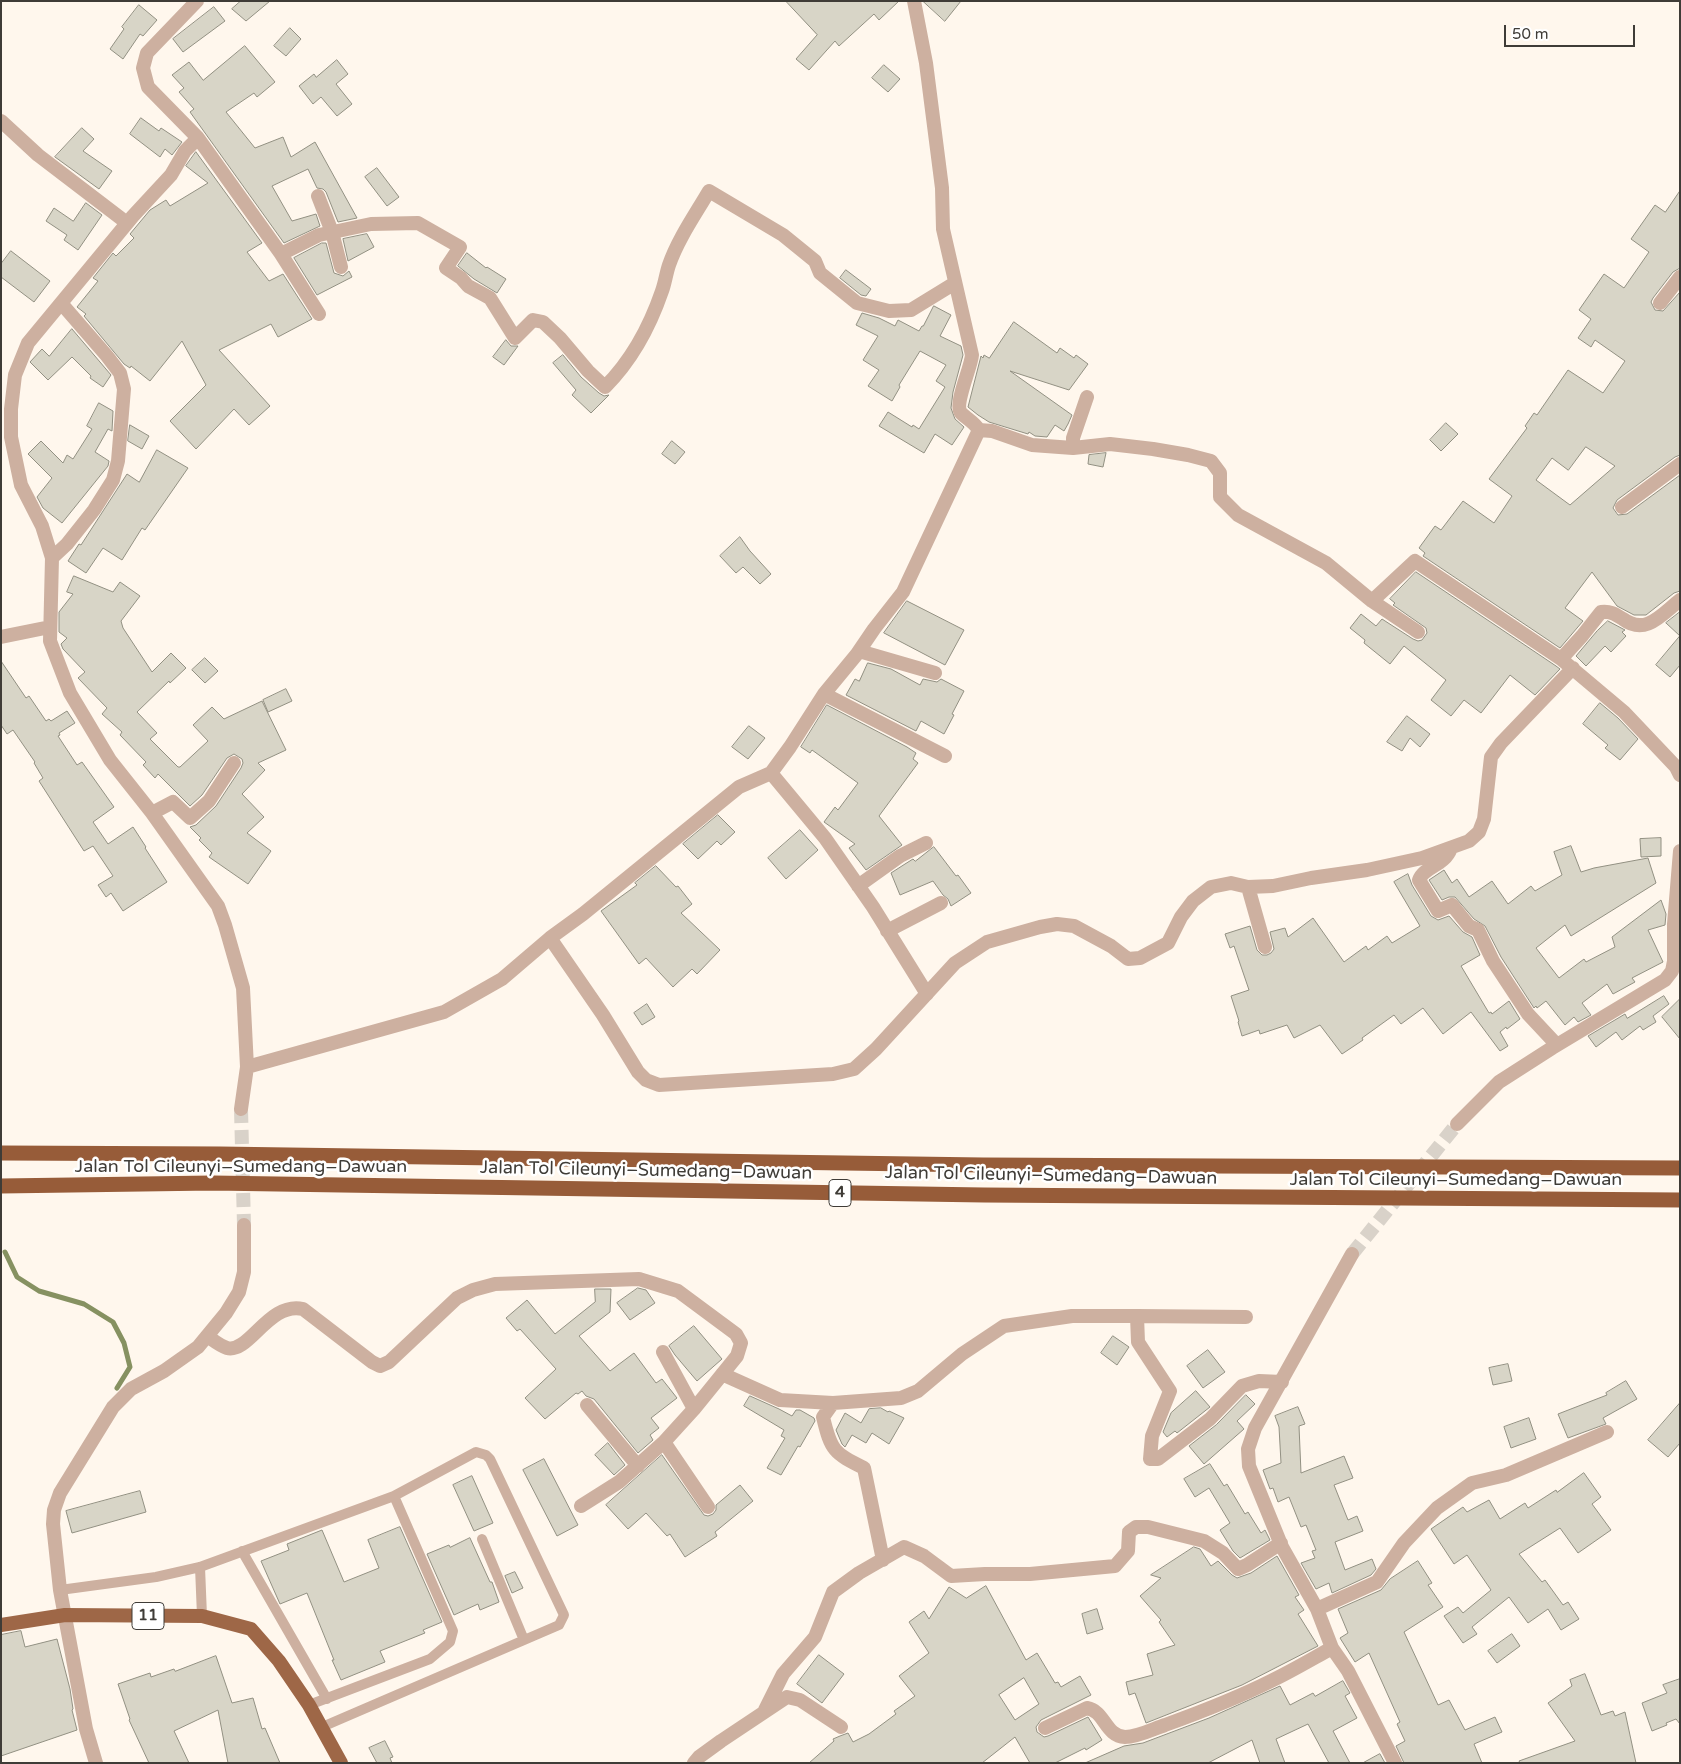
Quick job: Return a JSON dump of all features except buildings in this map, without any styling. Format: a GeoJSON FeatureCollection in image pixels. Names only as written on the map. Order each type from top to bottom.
{"type":"FeatureCollection","features":[{"type":"Feature","properties":{"kind":"highway","name":"Jalan Tol Cileunyi–Sumedang–Dawuan"},"geometry":{"type":"LineString","coordinates":[[1,1153],[220,1154],[983,1165],[1680,1168]]}},
{"type":"Feature","properties":{"kind":"highway","name":"Jalan Tol Cileunyi–Sumedang–Dawuan"},"geometry":{"type":"LineString","coordinates":[[1,1186],[214,1183],[1004,1195],[1680,1200]]}},
{"type":"Feature","properties":{"kind":"highway","name":"11"},"geometry":{"type":"LineString","coordinates":[[1,1625],[64,1615],[202,1616],[251,1629],[279,1661],[309,1705],[341,1763]]}},
{"type":"Feature","properties":{"kind":"street"},"geometry":{"type":"LineString","coordinates":[[197,1],[147,53],[143,68],[148,87],[198,138],[281,254],[319,314]]}},
{"type":"Feature","properties":{"kind":"street"},"geometry":{"type":"LineString","coordinates":[[914,1],[928,82],[942,188],[943,229],[972,355],[971,365],[959,401],[959,408],[978,430]]}},
{"type":"Feature","properties":{"kind":"street"},"geometry":{"type":"LineString","coordinates":[[1,121],[38,156],[127,223]]}},
{"type":"Feature","properties":{"kind":"street"},"geometry":{"type":"LineString","coordinates":[[198,138],[185,151],[171,175],[127,223],[28,343],[15,375],[6,426],[21,485],[42,526],[52,558],[50,641],[70,693],[110,760],[152,813],[218,906],[225,925],[243,988],[247,1067],[241,1109]]}},
{"type":"Feature","properties":{"kind":"street"},"geometry":{"type":"LineString","coordinates":[[281,254],[319,235],[332,232],[371,224],[418,223],[460,248],[446,268],[461,278],[468,286],[490,298],[515,338],[533,320],[543,322],[605,387],[616,376],[642,337],[658,303],[669,266],[682,236],[709,191],[784,235],[815,261],[820,273],[857,303],[888,311],[911,310],[955,283]]}},
{"type":"Feature","properties":{"kind":"street"},"geometry":{"type":"LineString","coordinates":[[318,196],[332,232],[341,267]]}},
{"type":"Feature","properties":{"kind":"street"},"geometry":{"type":"LineString","coordinates":[[1660,303],[1680,277]]}},
{"type":"Feature","properties":{"kind":"street"},"geometry":{"type":"LineString","coordinates":[[52,558],[67,544],[94,510],[113,480],[118,461],[124,389],[120,373],[62,303]]}},
{"type":"Feature","properties":{"kind":"street"},"geometry":{"type":"LineString","coordinates":[[1074,448],[1073,438],[1087,397]]}},
{"type":"Feature","properties":{"kind":"street"},"geometry":{"type":"LineString","coordinates":[[978,430],[992,431],[1032,446],[1074,448],[1110,444],[1188,454],[1211,461],[1220,473],[1220,497],[1238,515],[1326,563],[1372,601],[1418,632]]}},
{"type":"Feature","properties":{"kind":"street"},"geometry":{"type":"LineString","coordinates":[[247,1067],[444,1012],[502,979],[550,938],[739,787],[771,773],[795,740],[824,694],[903,592],[978,430]]}},
{"type":"Feature","properties":{"kind":"street"},"geometry":{"type":"LineString","coordinates":[[1622,507],[1680,464]]}},
{"type":"Feature","properties":{"kind":"street"},"geometry":{"type":"LineString","coordinates":[[1372,601],[1415,561],[1573,668],[1624,712],[1676,767],[1680,775]]}},
{"type":"Feature","properties":{"kind":"street"},"geometry":{"type":"LineString","coordinates":[[1561,659],[1601,612],[1609,611],[1615,613],[1626,622],[1638,626],[1648,626],[1680,600]]}},
{"type":"Feature","properties":{"kind":"street"},"geometry":{"type":"LineString","coordinates":[[1,637],[50,627]]}},
{"type":"Feature","properties":{"kind":"street"},"geometry":{"type":"LineString","coordinates":[[859,651],[936,673]]}},
{"type":"Feature","properties":{"kind":"street"},"geometry":{"type":"LineString","coordinates":[[550,938],[603,1014],[638,1072],[646,1080],[660,1085],[833,1074],[854,1069],[876,1049],[955,963],[987,942],[1057,924],[1074,926],[1111,946],[1128,959],[1140,958],[1168,942],[1181,917],[1193,901],[1211,888],[1231,883],[1248,887],[1273,886],[1311,878],[1367,870],[1422,858],[1469,841],[1479,832],[1484,819],[1492,757],[1496,750],[1573,668]]}},
{"type":"Feature","properties":{"kind":"street"},"geometry":{"type":"LineString","coordinates":[[824,694],[945,756]]}},
{"type":"Feature","properties":{"kind":"street"},"geometry":{"type":"LineString","coordinates":[[152,813],[173,802],[190,818],[216,794],[234,763]]}},
{"type":"Feature","properties":{"kind":"street"},"geometry":{"type":"LineString","coordinates":[[771,773],[825,838],[927,994]]}},
{"type":"Feature","properties":{"kind":"street"},"geometry":{"type":"LineString","coordinates":[[858,886],[900,856],[926,842]]}},
{"type":"Feature","properties":{"kind":"street"},"geometry":{"type":"LineString","coordinates":[[1451,848],[1448,857],[1422,874],[1419,880],[1438,911],[1452,905],[1469,926],[1478,930],[1493,960],[1528,1014],[1557,1045]]}},
{"type":"Feature","properties":{"kind":"street"},"geometry":{"type":"LineString","coordinates":[[1666,980],[1672,971],[1674,961],[1674,924],[1679,885],[1680,851]]}},
{"type":"Feature","properties":{"kind":"street"},"geometry":{"type":"LineString","coordinates":[[1248,887],[1265,947]]}},
{"type":"Feature","properties":{"kind":"street"},"geometry":{"type":"LineString","coordinates":[[887,931],[941,903]]}},
{"type":"Feature","properties":{"kind":"street"},"geometry":{"type":"LineString","coordinates":[[1457,1124],[1499,1082],[1680,970]]}},
{"type":"Feature","properties":{"kind":"street"},"geometry":{"type":"LineString","coordinates":[[96,1763],[86,1729],[64,1615],[53,1524],[54,1510],[60,1493],[113,1407],[131,1388],[164,1371],[198,1347],[226,1313],[239,1292],[244,1272],[244,1225]]}},
{"type":"Feature","properties":{"kind":"street"},"geometry":{"type":"LineString","coordinates":[[1352,1254],[1255,1428],[1248,1449],[1249,1466],[1281,1543],[1317,1609],[1332,1648],[1348,1671],[1395,1763]]}},
{"type":"Feature","properties":{"kind":"street"},"geometry":{"type":"LineString","coordinates":[[207,1336],[227,1348],[233,1348],[243,1344],[275,1315],[287,1308],[295,1307],[303,1309],[372,1362],[380,1366],[389,1362],[457,1298],[473,1290],[494,1284],[639,1279],[678,1290],[736,1334],[741,1343],[737,1356],[694,1409],[664,1442],[619,1482],[581,1506]]}},
{"type":"Feature","properties":{"kind":"street"},"geometry":{"type":"LineString","coordinates":[[722,1374],[780,1400],[833,1403],[900,1398],[918,1391],[962,1354],[1004,1326],[1072,1316],[1246,1317]]}},
{"type":"Feature","properties":{"kind":"street"},"geometry":{"type":"LineString","coordinates":[[1138,1316],[1138,1342],[1170,1392],[1152,1436],[1150,1459],[1158,1459],[1210,1419],[1242,1386],[1259,1381],[1282,1382]]}},
{"type":"Feature","properties":{"kind":"street"},"geometry":{"type":"LineString","coordinates":[[663,1352],[694,1409]]}},
{"type":"Feature","properties":{"kind":"street"},"geometry":{"type":"LineString","coordinates":[[833,1403],[823,1417],[828,1438],[832,1447],[846,1459],[864,1468],[883,1560]]}},
{"type":"Feature","properties":{"kind":"street"},"geometry":{"type":"LineString","coordinates":[[587,1405],[638,1466]]}},
{"type":"Feature","properties":{"kind":"street"},"geometry":{"type":"LineString","coordinates":[[1317,1609],[1377,1582],[1404,1543],[1437,1508],[1472,1483],[1506,1475],[1607,1432]]}},
{"type":"Feature","properties":{"kind":"street"},"geometry":{"type":"LineString","coordinates":[[664,1442],[708,1507]]}},
{"type":"Feature","properties":{"kind":"street"},"geometry":{"type":"LineString","coordinates":[[765,1710],[784,1674],[815,1637],[833,1592],[859,1573],[904,1547],[924,1556],[951,1576],[1020,1574],[1115,1566],[1128,1551],[1129,1532],[1136,1527],[1148,1526],[1204,1542],[1223,1552],[1238,1569],[1281,1543]]}},
{"type":"Feature","properties":{"kind":"street"},"geometry":{"type":"LineString","coordinates":[[1045,1728],[1087,1708],[1100,1715],[1103,1722],[1118,1736],[1134,1736],[1202,1712],[1272,1680],[1332,1648]]}},
{"type":"Feature","properties":{"kind":"street"},"geometry":{"type":"LineString","coordinates":[[694,1763],[705,1752],[787,1697],[800,1700],[841,1726]]}},
{"type":"Feature","properties":{"kind":"lane"},"geometry":{"type":"LineString","coordinates":[[60,1590],[156,1578],[200,1566],[394,1496],[476,1452],[486,1455],[490,1459],[564,1615],[559,1625],[322,1727]]}},
{"type":"Feature","properties":{"kind":"lane"},"geometry":{"type":"LineString","coordinates":[[309,1705],[430,1659],[450,1642],[453,1631],[394,1496]]}},
{"type":"Feature","properties":{"kind":"lane"},"geometry":{"type":"LineString","coordinates":[[482,1539],[524,1640]]}},
{"type":"Feature","properties":{"kind":"lane"},"geometry":{"type":"LineString","coordinates":[[242,1551],[327,1699]]}},
{"type":"Feature","properties":{"kind":"lane"},"geometry":{"type":"LineString","coordinates":[[200,1566],[202,1616]]}},
{"type":"Feature","properties":{"kind":"waterway"},"geometry":{"type":"LineString","coordinates":[[5,1252],[17,1277],[39,1291],[84,1304],[113,1322],[124,1343],[130,1367],[117,1388]]}},
{"type":"Feature","properties":{"kind":"tunnel"},"geometry":{"type":"LineString","coordinates":[[241,1109],[244,1225]]}},
{"type":"Feature","properties":{"kind":"tunnel"},"geometry":{"type":"LineString","coordinates":[[1352,1254],[1457,1124]]}}]}
